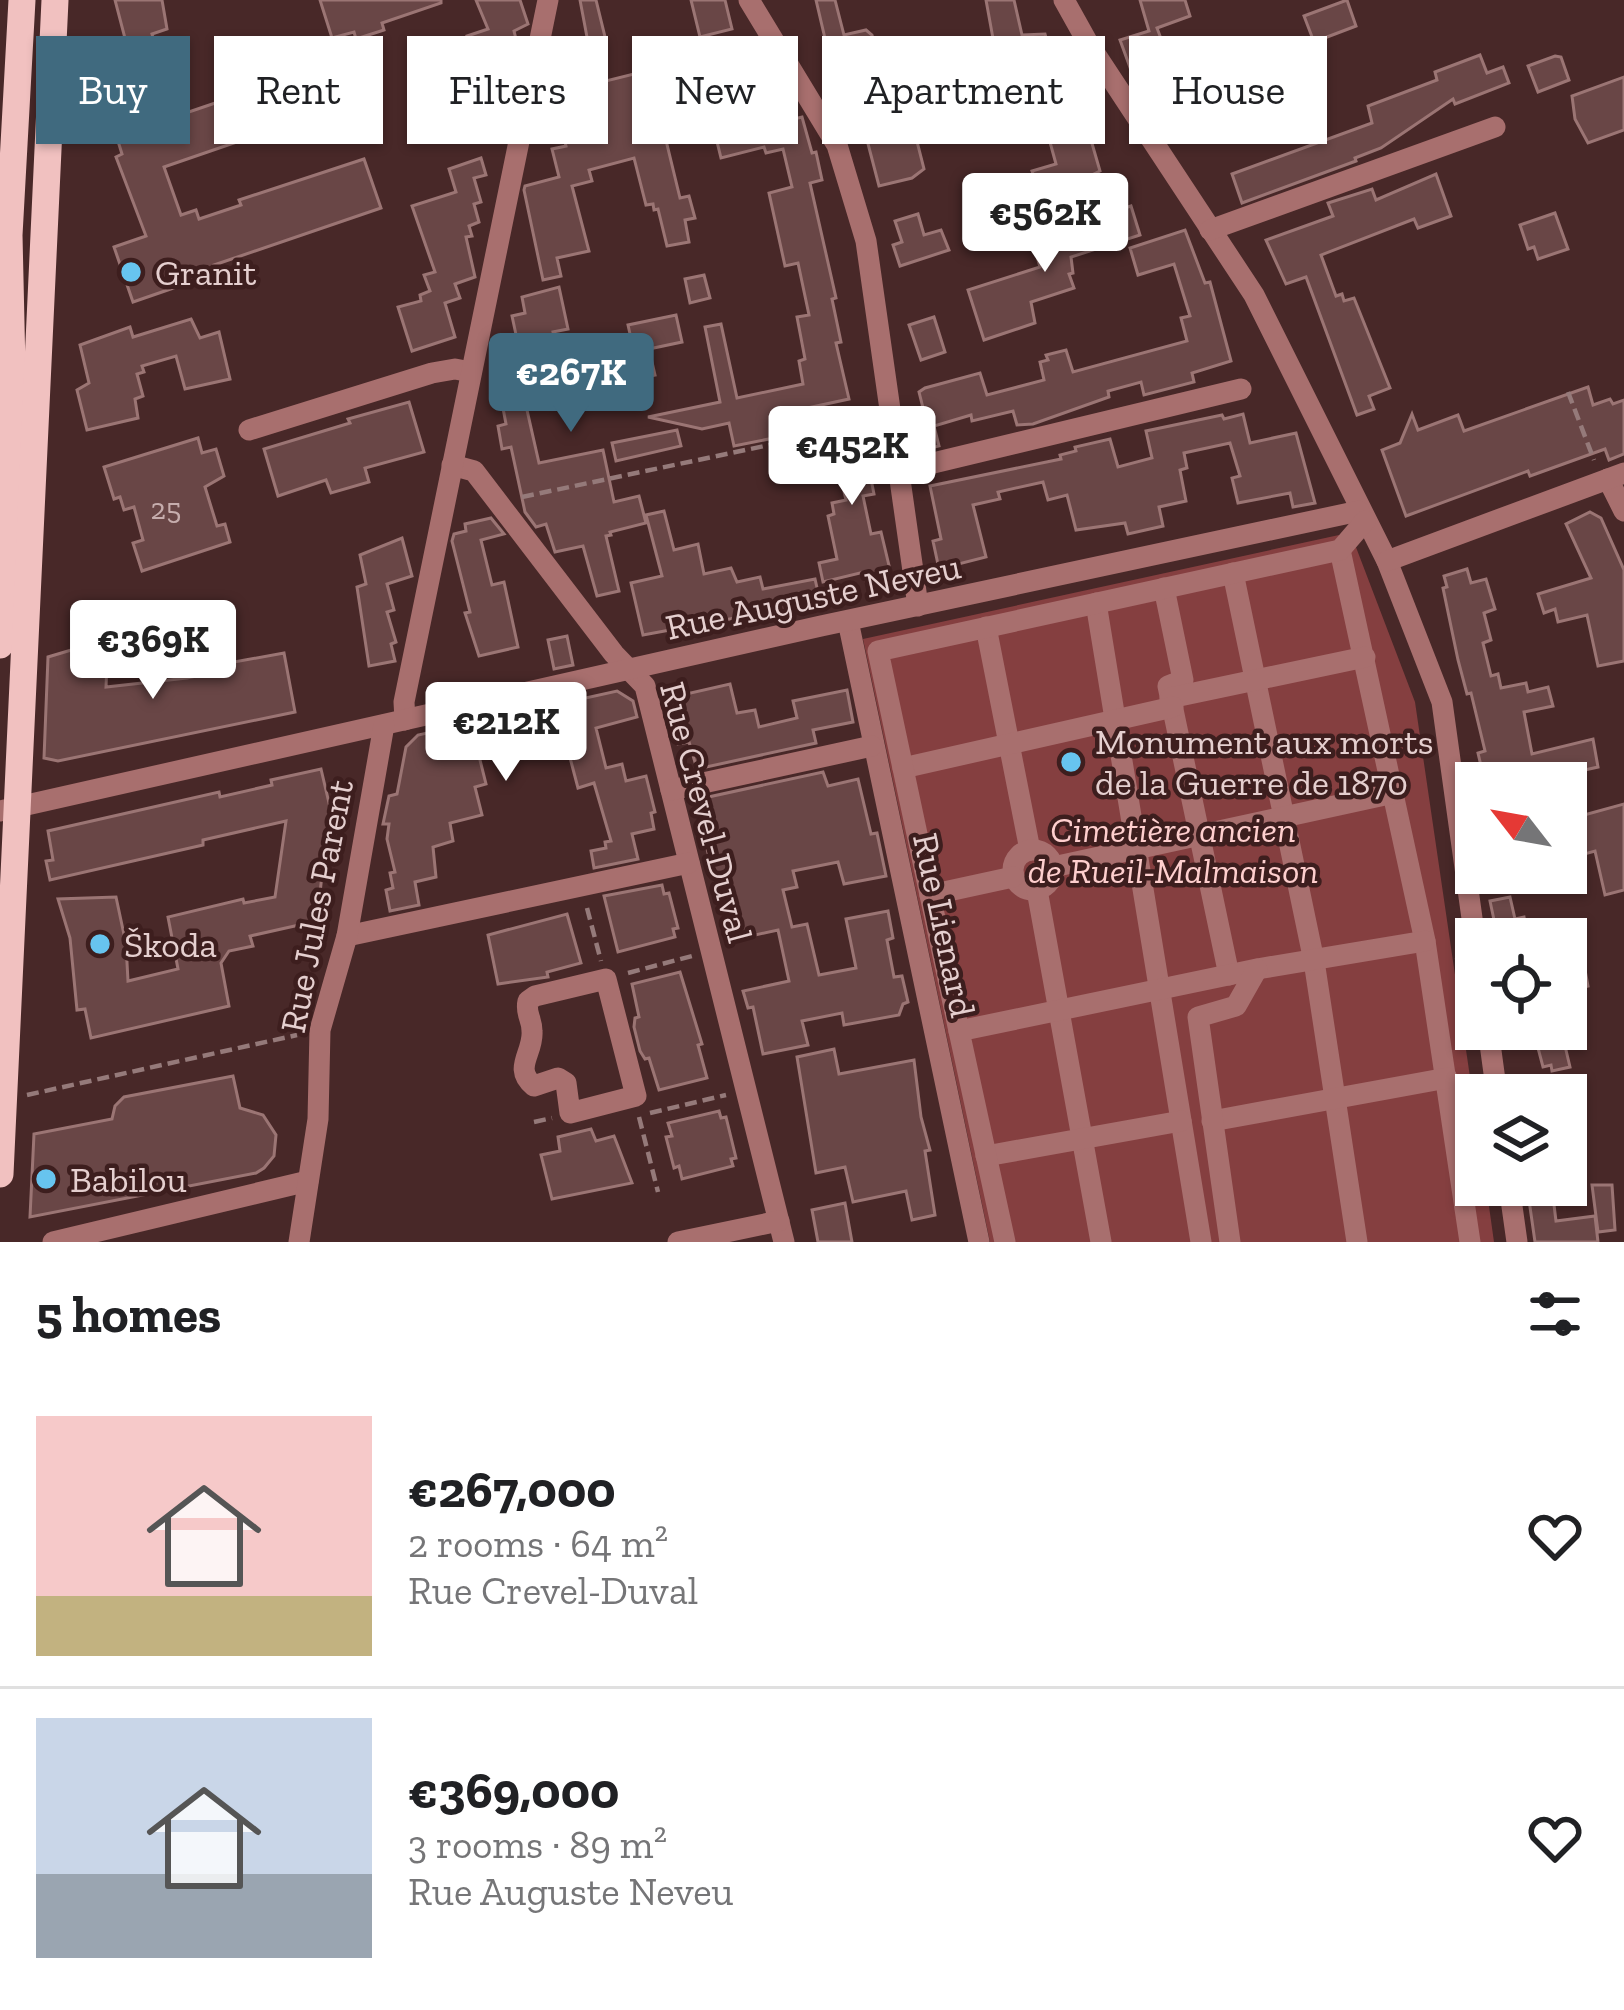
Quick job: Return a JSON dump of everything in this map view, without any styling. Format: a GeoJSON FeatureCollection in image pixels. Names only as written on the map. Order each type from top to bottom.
{"type":"FeatureCollection","features":[{"type":"Feature","properties":{"kind":"main road"},"geometry":{"type":"LineString","coordinates":[[0,1174],[8,809],[55,0]]}},
{"type":"Feature","properties":{"kind":"main road"},"geometry":{"type":"LineString","coordinates":[[0,645],[12,368],[9,235],[20,5]]}},
{"type":"Feature","properties":{"kind":"street","name":"Rue Jules Parent"},"geometry":{"type":"LineString","coordinates":[[299,1242],[318,1119],[320,1030],[404,702],[548,0]]}},
{"type":"Feature","properties":{"kind":"street"},"geometry":{"type":"LineString","coordinates":[[749,0],[837,145],[866,242],[918,606]]}},
{"type":"Feature","properties":{"kind":"street"},"geometry":{"type":"LineString","coordinates":[[1064,0],[1254,295],[1387,561],[1442,702],[1463,918]]}},
{"type":"Feature","properties":{"kind":"street"},"geometry":{"type":"LineString","coordinates":[[1210,230],[1495,127]]}},
{"type":"Feature","properties":{"kind":"street"},"geometry":{"type":"LineString","coordinates":[[249,430],[432,373],[471,372]]}},
{"type":"Feature","properties":{"kind":"street"},"geometry":{"type":"LineString","coordinates":[[900,471],[1241,389]]}},
{"type":"Feature","properties":{"kind":"street","name":"Rue Crevel-Duval"},"geometry":{"type":"LineString","coordinates":[[452,465],[474,471],[614,654],[645,686],[782,1232]]}},
{"type":"Feature","properties":{"kind":"street"},"geometry":{"type":"LineString","coordinates":[[1387,561],[1611,478],[1624,511]]}},
{"type":"Feature","properties":{"kind":"street"},"geometry":{"type":"LineString","coordinates":[[1005,1242],[878,651],[1340,550],[1362,516]]}},
{"type":"Feature","properties":{"kind":"street","name":"Rue Auguste Neveu"},"geometry":{"type":"LineString","coordinates":[[8,809],[848,620],[1362,516]]}},
{"type":"Feature","properties":{"kind":"street"},"geometry":{"type":"LineString","coordinates":[[1340,550],[1425,941],[1470,1242]]}},
{"type":"Feature","properties":{"kind":"street"},"geometry":{"type":"LineString","coordinates":[[1233,573],[1314,961],[1357,1242]]}},
{"type":"Feature","properties":{"kind":"street"},"geometry":{"type":"LineString","coordinates":[[1165,588],[1184,680],[1168,686],[1229,975]]}},
{"type":"Feature","properties":{"kind":"street"},"geometry":{"type":"LineString","coordinates":[[1096,603],[1201,1242]]}},
{"type":"Feature","properties":{"kind":"street","name":"Rue Lienard"},"geometry":{"type":"LineString","coordinates":[[848,620],[980,1242]]}},
{"type":"Feature","properties":{"kind":"street"},"geometry":{"type":"LineString","coordinates":[[986,627],[1030,850]]}},
{"type":"Feature","properties":{"kind":"street"},"geometry":{"type":"LineString","coordinates":[[903,767],[1116,720],[1255,680],[1365,656]]}},
{"type":"Feature","properties":{"kind":"street"},"geometry":{"type":"LineString","coordinates":[[671,790],[872,746]]}},
{"type":"Feature","properties":{"kind":"street"},"geometry":{"type":"LineString","coordinates":[[1053,867],[1394,793]]}},
{"type":"Feature","properties":{"kind":"street"},"geometry":{"type":"LineString","coordinates":[[1013,877],[1016,860],[1030,850],[1042,853],[1053,867]]}},
{"type":"Feature","properties":{"kind":"street"},"geometry":{"type":"LineString","coordinates":[[347,936],[689,862]]}},
{"type":"Feature","properties":{"kind":"street"},"geometry":{"type":"LineString","coordinates":[[1013,877],[1025,889],[1036,890],[1048,884],[1053,867]]}},
{"type":"Feature","properties":{"kind":"street"},"geometry":{"type":"LineString","coordinates":[[930,895],[1013,877]]}},
{"type":"Feature","properties":{"kind":"street"},"geometry":{"type":"LineString","coordinates":[[1036,890],[1101,1242]]}},
{"type":"Feature","properties":{"kind":"street"},"geometry":{"type":"LineString","coordinates":[[959,1031],[1257,969],[1425,941]]}},
{"type":"Feature","properties":{"kind":"street"},"geometry":{"type":"LineString","coordinates":[[1230,1242],[1198,1017],[1236,1006],[1257,969]]}},
{"type":"Feature","properties":{"kind":"street"},"geometry":{"type":"LineString","coordinates":[[606,979],[635,1096],[570,1113],[566,1083],[558,1078],[534,1086],[524,1078],[532,1030],[528,1001],[535,995],[606,979]]}},
{"type":"Feature","properties":{"kind":"street"},"geometry":{"type":"LineString","coordinates":[[1212,1121],[1447,1078]]}},
{"type":"Feature","properties":{"kind":"street"},"geometry":{"type":"LineString","coordinates":[[986,1156],[1181,1120]]}},
{"type":"Feature","properties":{"kind":"street"},"geometry":{"type":"LineString","coordinates":[[53,1242],[308,1181]]}},
{"type":"Feature","properties":{"kind":"street"},"geometry":{"type":"LineString","coordinates":[[1512,1206],[1517,1242]]}},
{"type":"Feature","properties":{"kind":"street"},"geometry":{"type":"LineString","coordinates":[[678,1242],[782,1232]]}},
{"type":"Feature","properties":{"kind":"path"},"geometry":{"type":"LineString","coordinates":[[1568,392],[1611,478]]}},
{"type":"Feature","properties":{"kind":"path"},"geometry":{"type":"LineString","coordinates":[[499,502],[892,418]]}},
{"type":"Feature","properties":{"kind":"path"},"geometry":{"type":"LineString","coordinates":[[580,886],[606,979],[668,962]]}},
{"type":"Feature","properties":{"kind":"path"},"geometry":{"type":"LineString","coordinates":[[4,1100],[320,1030]]}},
{"type":"Feature","properties":{"kind":"path"},"geometry":{"type":"LineString","coordinates":[[658,1192],[639,1115],[702,1101]]}},
{"type":"Feature","properties":{"kind":"green space","name":"Cimetière ancien de Rueil-Malmaison"},"geometry":{"type":"Polygon","coordinates":[[[1339,535],[1354,542],[1415,702],[1455,975],[1455,1050],[1466,1050],[1470,1074],[1455,1074],[1455,1206],[1489,1206],[1494,1242],[990,1242],[863,639],[1339,535]]]}},
{"type":"Feature","properties":{"kind":"building"},"geometry":{"type":"Polygon","coordinates":[[[115,0],[162,0],[167,29],[153,36],[124,36],[115,0]]]}},
{"type":"Feature","properties":{"kind":"building"},"geometry":{"type":"Polygon","coordinates":[[[320,0],[441,0],[382,23],[384,30],[365,36],[354,32],[331,36],[320,0]]]}},
{"type":"Feature","properties":{"kind":"building"},"geometry":{"type":"Polygon","coordinates":[[[476,0],[520,0],[528,24],[514,31],[515,36],[467,36],[488,29],[476,0]]]}},
{"type":"Feature","properties":{"kind":"building"},"geometry":{"type":"Polygon","coordinates":[[[580,0],[596,0],[605,36],[587,36],[580,0]]]}},
{"type":"Feature","properties":{"kind":"building"},"geometry":{"type":"Polygon","coordinates":[[[691,0],[725,0],[732,29],[700,36],[691,0]]]}},
{"type":"Feature","properties":{"kind":"building"},"geometry":{"type":"Polygon","coordinates":[[[816,0],[835,0],[844,35],[866,30],[872,36],[824,36],[816,0]]]}},
{"type":"Feature","properties":{"kind":"building"},"geometry":{"type":"Polygon","coordinates":[[[986,0],[1014,0],[1022,35],[1046,36],[993,36],[986,0]]]}},
{"type":"Feature","properties":{"kind":"building"},"geometry":{"type":"Polygon","coordinates":[[[1140,0],[1185,0],[1190,16],[1157,28],[1160,36],[1133,36],[1149,31],[1140,0]]]}},
{"type":"Feature","properties":{"kind":"building"},"geometry":{"type":"Polygon","coordinates":[[[1347,0],[1356,26],[1327,37],[1312,36],[1304,16],[1347,0]]]}},
{"type":"Feature","properties":{"kind":"building"},"geometry":{"type":"Polygon","coordinates":[[[1129,37],[1129,65],[1120,40],[1129,37]]]}},
{"type":"Feature","properties":{"kind":"building"},"geometry":{"type":"Polygon","coordinates":[[[1480,55],[1487,73],[1503,67],[1509,83],[1455,104],[1453,99],[1356,161],[1242,203],[1232,174],[1314,144],[1327,144],[1327,139],[1372,123],[1368,106],[1437,80],[1435,72],[1480,55]]]}},
{"type":"Feature","properties":{"kind":"building"},"geometry":{"type":"Polygon","coordinates":[[[1561,57],[1569,80],[1538,92],[1528,66],[1561,57]]]}},
{"type":"Feature","properties":{"kind":"building"},"geometry":{"type":"Polygon","coordinates":[[[632,74],[632,144],[667,144],[680,198],[689,196],[695,218],[685,220],[689,242],[667,246],[658,209],[646,205],[634,158],[589,170],[592,181],[572,186],[589,251],[557,258],[561,276],[543,280],[524,190],[559,177],[552,149],[608,144],[608,80],[632,74]]]}},
{"type":"Feature","properties":{"kind":"building"},"geometry":{"type":"Polygon","coordinates":[[[1624,77],[1624,130],[1588,143],[1575,119],[1572,96],[1624,77]]]}},
{"type":"Feature","properties":{"kind":"building"},"geometry":{"type":"Polygon","coordinates":[[[214,103],[214,144],[231,144],[164,167],[181,215],[196,210],[199,219],[241,205],[239,200],[364,159],[381,208],[214,265],[217,273],[133,302],[114,247],[146,236],[116,157],[122,154],[119,144],[190,144],[190,112],[214,103]]]}},
{"type":"Feature","properties":{"kind":"building"},"geometry":{"type":"Polygon","coordinates":[[[802,117],[822,180],[810,183],[836,298],[832,299],[841,342],[836,343],[849,399],[789,412],[794,434],[734,446],[729,423],[702,429],[648,417],[720,402],[705,327],[721,324],[737,398],[803,384],[799,361],[805,359],[797,317],[809,315],[798,263],[785,266],[769,193],[792,187],[783,149],[766,153],[764,147],[721,158],[718,144],[798,144],[798,118],[802,117]]]}},
{"type":"Feature","properties":{"kind":"building"},"geometry":{"type":"Polygon","coordinates":[[[868,144],[918,144],[924,169],[912,178],[879,186],[868,144]]]}},
{"type":"Feature","properties":{"kind":"building"},"geometry":{"type":"Polygon","coordinates":[[[1050,144],[1092,144],[1100,171],[1042,198],[1032,171],[1056,164],[1050,144]]]}},
{"type":"Feature","properties":{"kind":"building"},"geometry":{"type":"Polygon","coordinates":[[[481,158],[486,175],[474,178],[481,202],[474,204],[479,222],[469,226],[472,236],[466,237],[475,277],[455,284],[460,298],[445,303],[455,337],[412,351],[398,307],[421,301],[420,295],[430,291],[424,275],[435,272],[412,206],[456,192],[449,169],[481,158]]]}},
{"type":"Feature","properties":{"kind":"building"},"geometry":{"type":"Polygon","coordinates":[[[1436,174],[1451,216],[1418,228],[1414,219],[1321,255],[1336,296],[1342,294],[1344,301],[1354,298],[1390,388],[1369,396],[1374,409],[1357,415],[1306,277],[1286,284],[1266,240],[1333,216],[1328,203],[1372,189],[1376,200],[1436,174]]]}},
{"type":"Feature","properties":{"kind":"building"},"geometry":{"type":"Polygon","coordinates":[[[1131,206],[1140,235],[1071,257],[1073,273],[1069,274],[1074,288],[1031,302],[1035,323],[984,340],[968,290],[1040,267],[1034,246],[1093,228],[1090,219],[1131,206]]]}},
{"type":"Feature","properties":{"kind":"building"},"geometry":{"type":"Polygon","coordinates":[[[1555,213],[1568,249],[1538,259],[1534,247],[1528,249],[1520,225],[1555,213]]]}},
{"type":"Feature","properties":{"kind":"building"},"geometry":{"type":"Polygon","coordinates":[[[918,214],[924,235],[941,230],[949,250],[900,266],[893,245],[902,242],[895,221],[918,214]]]}},
{"type":"Feature","properties":{"kind":"building"},"geometry":{"type":"Polygon","coordinates":[[[1185,230],[1205,283],[1210,282],[1231,361],[1192,373],[1194,382],[1144,395],[1141,382],[1033,424],[1017,425],[1013,411],[972,421],[971,415],[934,426],[939,446],[919,451],[910,416],[924,412],[919,392],[925,388],[980,373],[987,395],[1044,380],[1040,362],[1048,360],[1046,355],[1066,350],[1073,372],[1187,341],[1181,318],[1190,316],[1174,264],[1138,275],[1130,248],[1185,230]]]}},
{"type":"Feature","properties":{"kind":"building"},"geometry":{"type":"Polygon","coordinates":[[[704,275],[710,298],[690,303],[685,279],[704,275]]]}},
{"type":"Feature","properties":{"kind":"building"},"geometry":{"type":"Polygon","coordinates":[[[559,287],[568,329],[553,332],[562,368],[634,352],[628,325],[676,315],[682,342],[649,349],[655,375],[631,380],[629,371],[533,393],[535,408],[527,410],[539,463],[603,450],[614,502],[639,496],[646,523],[606,536],[619,591],[597,596],[583,546],[555,552],[546,524],[536,527],[525,512],[511,447],[502,449],[498,426],[506,424],[498,382],[517,378],[514,360],[521,358],[512,316],[525,313],[522,297],[559,287]]]}},
{"type":"Feature","properties":{"kind":"building"},"geometry":{"type":"Polygon","coordinates":[[[934,317],[945,352],[921,360],[909,325],[934,317]]]}},
{"type":"Feature","properties":{"kind":"building"},"geometry":{"type":"Polygon","coordinates":[[[191,319],[200,338],[219,332],[230,379],[185,389],[176,356],[142,366],[144,372],[137,374],[143,396],[135,399],[138,418],[87,430],[77,390],[89,383],[80,345],[130,327],[133,337],[191,319]]]}},
{"type":"Feature","properties":{"kind":"building"},"geometry":{"type":"Polygon","coordinates":[[[1588,387],[1593,405],[1624,400],[1624,454],[1609,460],[1605,449],[1530,476],[1528,471],[1406,516],[1382,450],[1400,443],[1412,414],[1418,430],[1458,415],[1464,431],[1588,387]]]}},
{"type":"Feature","properties":{"kind":"building"},"geometry":{"type":"Polygon","coordinates":[[[409,402],[424,452],[365,468],[369,482],[331,493],[326,480],[278,496],[264,449],[409,402]]]}},
{"type":"Feature","properties":{"kind":"building"},"geometry":{"type":"Polygon","coordinates":[[[1243,414],[1250,443],[1296,433],[1315,503],[1293,507],[1290,493],[1238,503],[1232,478],[1240,476],[1230,443],[1184,453],[1187,468],[1180,470],[1186,501],[1159,507],[1163,526],[1128,534],[1125,523],[1076,530],[1067,495],[1048,500],[1043,482],[998,492],[1000,499],[973,505],[986,557],[939,569],[933,541],[941,539],[930,486],[1061,459],[1060,455],[1076,451],[1075,447],[1110,439],[1118,467],[1152,458],[1146,431],[1243,414]]]}},
{"type":"Feature","properties":{"kind":"building"},"geometry":{"type":"Polygon","coordinates":[[[878,429],[881,452],[869,454],[868,464],[874,494],[863,496],[871,534],[881,532],[891,574],[866,581],[864,572],[823,582],[819,563],[837,559],[828,516],[834,514],[832,503],[846,500],[836,458],[806,465],[801,446],[878,429]]]}},
{"type":"Feature","properties":{"kind":"building"},"geometry":{"type":"Polygon","coordinates":[[[677,430],[681,446],[616,461],[612,443],[677,430]]]}},
{"type":"Feature","properties":{"kind":"building"},"geometry":{"type":"Polygon","coordinates":[[[198,438],[202,453],[216,449],[224,476],[205,487],[217,526],[225,524],[230,542],[142,571],[133,543],[143,540],[134,507],[124,510],[120,497],[114,499],[104,467],[198,438]]]}},
{"type":"Feature","properties":{"kind":"building"},"geometry":{"type":"Polygon","coordinates":[[[664,511],[674,550],[698,544],[704,574],[731,568],[737,582],[760,577],[763,589],[815,579],[820,601],[736,624],[735,618],[643,635],[631,583],[662,576],[646,515],[664,511]]]}},
{"type":"Feature","properties":{"kind":"building"},"geometry":{"type":"Polygon","coordinates":[[[1590,512],[1601,518],[1624,570],[1624,661],[1598,666],[1587,615],[1558,622],[1555,609],[1544,613],[1538,594],[1591,578],[1566,524],[1590,512]]]}},
{"type":"Feature","properties":{"kind":"building"},"geometry":{"type":"Polygon","coordinates":[[[491,518],[504,534],[481,540],[492,585],[504,582],[518,647],[479,656],[465,613],[470,612],[452,541],[454,534],[466,531],[465,524],[491,518]]]}},
{"type":"Feature","properties":{"kind":"building"},"geometry":{"type":"Polygon","coordinates":[[[402,538],[412,576],[387,584],[394,610],[387,612],[396,642],[391,644],[395,661],[369,666],[357,587],[366,584],[360,555],[402,538]]]}},
{"type":"Feature","properties":{"kind":"building"},"geometry":{"type":"Polygon","coordinates":[[[1467,569],[1471,583],[1486,579],[1495,609],[1484,613],[1491,640],[1483,643],[1491,676],[1498,674],[1501,688],[1526,683],[1528,692],[1548,687],[1553,706],[1524,712],[1532,754],[1593,739],[1598,767],[1587,769],[1587,762],[1480,762],[1478,753],[1485,751],[1458,660],[1444,576],[1467,569]]]}},
{"type":"Feature","properties":{"kind":"building"},"geometry":{"type":"Polygon","coordinates":[[[567,636],[573,665],[554,669],[548,640],[567,636]]]}},
{"type":"Feature","properties":{"kind":"building"},"geometry":{"type":"Polygon","coordinates":[[[108,639],[106,687],[187,678],[224,670],[223,664],[284,653],[295,712],[58,761],[44,758],[48,657],[108,639]]]}},
{"type":"Feature","properties":{"kind":"building"},"geometry":{"type":"Polygon","coordinates":[[[730,684],[737,713],[755,710],[759,727],[797,718],[793,701],[847,690],[853,722],[813,730],[816,743],[697,769],[689,742],[678,744],[664,699],[730,684]]]}},
{"type":"Feature","properties":{"kind":"building"},"geometry":{"type":"Polygon","coordinates":[[[617,691],[633,701],[637,717],[596,728],[606,768],[622,764],[626,781],[646,776],[654,829],[632,834],[638,859],[594,868],[591,851],[606,848],[605,842],[611,841],[594,783],[578,788],[564,735],[479,756],[486,784],[475,787],[482,815],[450,823],[453,841],[433,847],[436,877],[415,882],[419,905],[390,911],[386,890],[393,888],[390,873],[395,872],[387,839],[389,824],[383,824],[389,796],[397,794],[406,747],[418,735],[617,691]]]}},
{"type":"Feature","properties":{"kind":"building"},"geometry":{"type":"Polygon","coordinates":[[[321,769],[333,820],[317,921],[250,936],[253,946],[229,951],[221,963],[229,1006],[91,1038],[85,1009],[77,1010],[70,938],[58,899],[116,897],[128,981],[178,969],[168,917],[243,899],[244,903],[275,897],[286,821],[50,880],[46,861],[53,860],[48,831],[219,792],[220,797],[321,769]]]}},
{"type":"Feature","properties":{"kind":"building"},"geometry":{"type":"Polygon","coordinates":[[[823,772],[828,786],[858,779],[886,876],[844,884],[838,862],[793,871],[797,887],[783,890],[792,927],[807,924],[819,975],[856,968],[846,919],[888,911],[893,938],[887,940],[894,977],[902,976],[908,1002],[899,1015],[844,1025],[842,1013],[802,1021],[808,1045],[763,1054],[753,1007],[748,1008],[743,991],[789,981],[778,930],[737,939],[725,886],[716,888],[706,844],[713,842],[704,798],[823,772]]]}},
{"type":"Feature","properties":{"kind":"building"},"geometry":{"type":"Polygon","coordinates":[[[1624,804],[1624,890],[1605,895],[1595,851],[1587,853],[1587,814],[1624,804]]]}},
{"type":"Feature","properties":{"kind":"building"},"geometry":{"type":"Polygon","coordinates":[[[662,885],[664,894],[669,893],[678,928],[673,929],[675,937],[618,952],[604,896],[662,885]]]}},
{"type":"Feature","properties":{"kind":"building"},"geometry":{"type":"Polygon","coordinates":[[[1510,897],[1515,918],[1494,918],[1490,901],[1510,897]]]}},
{"type":"Feature","properties":{"kind":"building"},"geometry":{"type":"Polygon","coordinates":[[[567,914],[581,963],[547,972],[548,977],[498,984],[488,935],[567,914]]]}},
{"type":"Feature","properties":{"kind":"building"},"geometry":{"type":"Polygon","coordinates":[[[680,972],[707,1078],[659,1090],[649,1058],[640,1051],[632,984],[680,972]]]}},
{"type":"Feature","properties":{"kind":"building"},"geometry":{"type":"Polygon","coordinates":[[[834,1049],[839,1074],[914,1060],[930,1150],[925,1151],[935,1215],[912,1220],[906,1191],[853,1202],[845,1167],[816,1173],[797,1057],[834,1049]]]}},
{"type":"Feature","properties":{"kind":"building"},"geometry":{"type":"Polygon","coordinates":[[[1539,1050],[1566,1050],[1570,1067],[1552,1071],[1551,1065],[1543,1067],[1539,1050]]]}},
{"type":"Feature","properties":{"kind":"building"},"geometry":{"type":"Polygon","coordinates":[[[233,1076],[240,1108],[263,1115],[276,1135],[274,1156],[264,1168],[30,1217],[34,1134],[112,1119],[124,1097],[233,1076]]]}},
{"type":"Feature","properties":{"kind":"building"},"geometry":{"type":"Polygon","coordinates":[[[719,1111],[721,1118],[726,1117],[736,1158],[731,1159],[733,1166],[682,1179],[666,1137],[672,1136],[668,1123],[719,1111]]]}},
{"type":"Feature","properties":{"kind":"building"},"geometry":{"type":"Polygon","coordinates":[[[591,1129],[596,1141],[614,1136],[632,1183],[552,1199],[541,1155],[560,1151],[558,1137],[591,1129]]]}},
{"type":"Feature","properties":{"kind":"building"},"geometry":{"type":"Polygon","coordinates":[[[1592,1185],[1612,1185],[1615,1230],[1598,1232],[1592,1185]]]}},
{"type":"Feature","properties":{"kind":"building"},"geometry":{"type":"Polygon","coordinates":[[[845,1203],[852,1242],[818,1242],[812,1210],[845,1203]]]}},
{"type":"Feature","properties":{"kind":"building"},"geometry":{"type":"Polygon","coordinates":[[[1530,1206],[1554,1206],[1556,1221],[1595,1216],[1598,1242],[1535,1242],[1530,1206]]]}},
{"type":"Feature","properties":{"kind":"place","name":"Granit"},"geometry":{"type":"Point","coordinates":[131,272]}},
{"type":"Feature","properties":{"kind":"place","name":"Monument aux morts de la Guerre de 1870"},"geometry":{"type":"Point","coordinates":[1071,762]}},
{"type":"Feature","properties":{"kind":"place","name":"Škoda"},"geometry":{"type":"Point","coordinates":[100,944]}},
{"type":"Feature","properties":{"kind":"place","name":"Babilou"},"geometry":{"type":"Point","coordinates":[46,1179]}}]}
